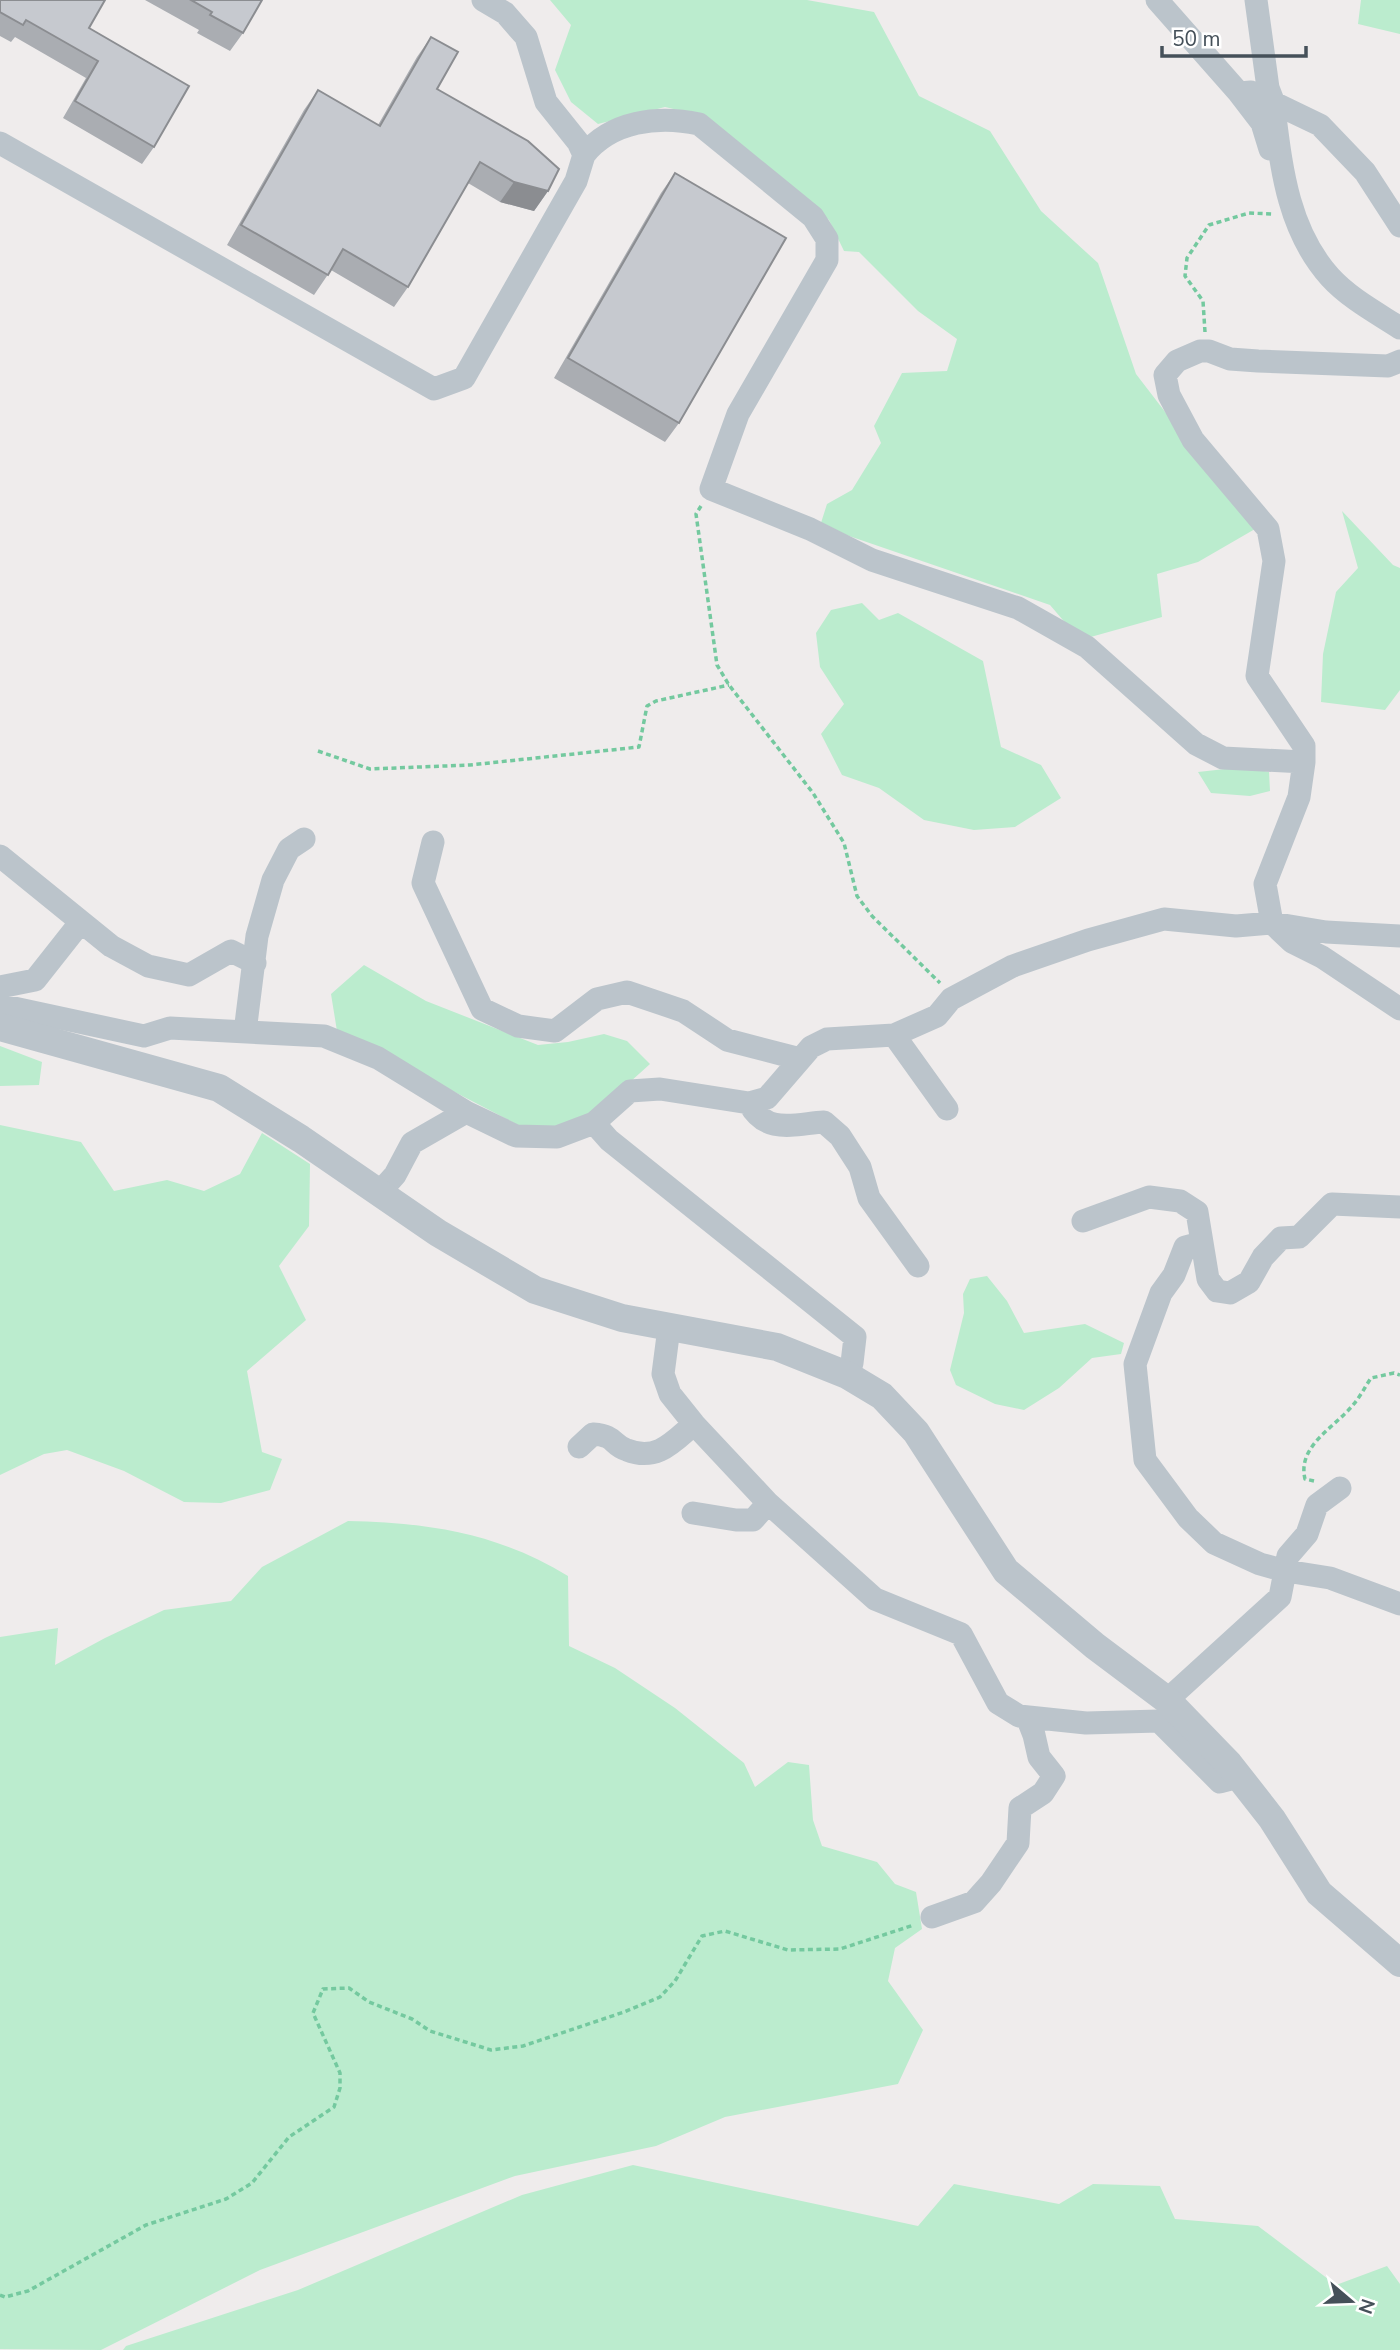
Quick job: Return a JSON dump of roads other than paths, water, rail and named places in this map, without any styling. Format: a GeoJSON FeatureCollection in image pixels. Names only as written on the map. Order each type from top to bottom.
{"type":"FeatureCollection","features":[{"type":"Feature","properties":{"kind":"street"},"geometry":{"type":"LineString","coordinates":[[483,0],[505,13],[526,37],[546,102],[578,142],[584,155]]}},
{"type":"Feature","properties":{"kind":"street"},"geometry":{"type":"LineString","coordinates":[[1157,0],[1262,123],[1276,166],[1282,167]]}},
{"type":"Feature","properties":{"kind":"street"},"geometry":{"type":"LineString","coordinates":[[1256,0],[1268,88],[1273,101],[1291,208],[1308,245],[1331,278],[1400,328]]}},
{"type":"Feature","properties":{"kind":"street"},"geometry":{"type":"LineString","coordinates":[[1239,93],[1251,92],[1320,125],[1365,172],[1400,226]]}},
{"type":"Feature","properties":{"kind":"street"},"geometry":{"type":"LineString","coordinates":[[0,143],[434,389],[464,378],[576,181],[584,155],[596,140],[635,122],[676,119],[699,124],[813,217],[827,239],[827,260],[738,414],[710,489],[810,530],[872,560],[1018,608],[1087,647],[1196,744],[1223,758],[1304,762]]}},
{"type":"Feature","properties":{"kind":"street"},"geometry":{"type":"LineString","coordinates":[[1400,361],[1388,366],[1258,361],[1230,359],[1209,351],[1200,351],[1177,360],[1165,374],[1169,395],[1193,440],[1268,529],[1274,561],[1257,676],[1304,746],[1299,797],[1265,884],[1272,923],[1292,942],[1322,957],[1400,1009]]}},
{"type":"Feature","properties":{"kind":"street"},"geometry":{"type":"LineString","coordinates":[[245,1032],[257,936],[273,880],[289,849],[304,839]]}},
{"type":"Feature","properties":{"kind":"street"},"geometry":{"type":"LineString","coordinates":[[433,842],[422,883],[482,1009],[518,1026],[555,1031],[597,999],[627,992],[682,1011],[727,1040],[800,1059]]}},
{"type":"Feature","properties":{"kind":"street"},"geometry":{"type":"LineString","coordinates":[[0,856],[80,923],[111,946],[148,966],[189,975],[231,951],[255,962]]}},
{"type":"Feature","properties":{"kind":"street"},"geometry":{"type":"LineString","coordinates":[[0,1005],[144,1037],[170,1028],[324,1036],[378,1058],[466,1112],[516,1136],[557,1137],[594,1123],[629,1091],[660,1089],[750,1103],[767,1098],[811,1047],[827,1039],[894,1035],[937,1016],[951,999],[1013,966],[1088,940],[1164,919],[1236,926],[1272,923],[1326,932],[1400,936]]}},
{"type":"Feature","properties":{"kind":"street"},"geometry":{"type":"LineString","coordinates":[[0,987],[35,981],[80,923]]}},
{"type":"Feature","properties":{"kind":"street"},"geometry":{"type":"LineString","coordinates":[[0,1027],[219,1087],[301,1139],[438,1233],[535,1290],[622,1318],[777,1347],[847,1375],[882,1396],[916,1433],[1006,1571],[1094,1646],[1167,1700],[1239,1777],[1272,1819],[1319,1893],[1400,1963]]}},
{"type":"Feature","properties":{"kind":"street"},"geometry":{"type":"LineString","coordinates":[[894,1035],[947,1108]]}},
{"type":"Feature","properties":{"kind":"street"},"geometry":{"type":"LineString","coordinates":[[750,1103],[756,1116],[775,1126],[824,1122],[840,1136],[860,1167],[869,1198],[918,1266]]}},
{"type":"Feature","properties":{"kind":"street"},"geometry":{"type":"LineString","coordinates":[[378,1194],[395,1175],[412,1143],[466,1112]]}},
{"type":"Feature","properties":{"kind":"street"},"geometry":{"type":"LineString","coordinates":[[594,1123],[609,1140],[855,1337],[852,1363],[847,1375]]}},
{"type":"Feature","properties":{"kind":"street"},"geometry":{"type":"LineString","coordinates":[[1083,1221],[1149,1197],[1180,1200],[1197,1212],[1208,1279],[1217,1291],[1230,1293],[1249,1282],[1263,1257],[1281,1238],[1299,1237],[1332,1204],[1400,1207]]}},
{"type":"Feature","properties":{"kind":"street"},"geometry":{"type":"LineString","coordinates":[[1200,1243],[1185,1247],[1174,1275],[1161,1293],[1135,1364],[1145,1460],[1188,1518],[1214,1543],[1260,1564],[1330,1578],[1400,1604]]}},
{"type":"Feature","properties":{"kind":"street"},"geometry":{"type":"LineString","coordinates":[[669,1328],[663,1374],[670,1394],[694,1424],[768,1503],[875,1599],[961,1634],[998,1703],[1019,1716],[1027,1717],[1086,1723],[1159,1721],[1220,1782],[1239,1777]]}},
{"type":"Feature","properties":{"kind":"street"},"geometry":{"type":"LineString","coordinates":[[579,1447],[593,1434],[608,1435],[625,1450],[643,1454],[660,1452],[694,1424]]}},
{"type":"Feature","properties":{"kind":"street"},"geometry":{"type":"LineString","coordinates":[[1167,1700],[1280,1598],[1288,1556],[1307,1534],[1317,1504],[1340,1488]]}},
{"type":"Feature","properties":{"kind":"street"},"geometry":{"type":"LineString","coordinates":[[693,1513],[753,1520],[768,1503]]}},
{"type":"Feature","properties":{"kind":"street"},"geometry":{"type":"LineString","coordinates":[[932,1917],[974,1902],[991,1883],[1018,1843],[1020,1808],[1044,1793],[1054,1776],[1039,1757],[1027,1717]]}}]}
